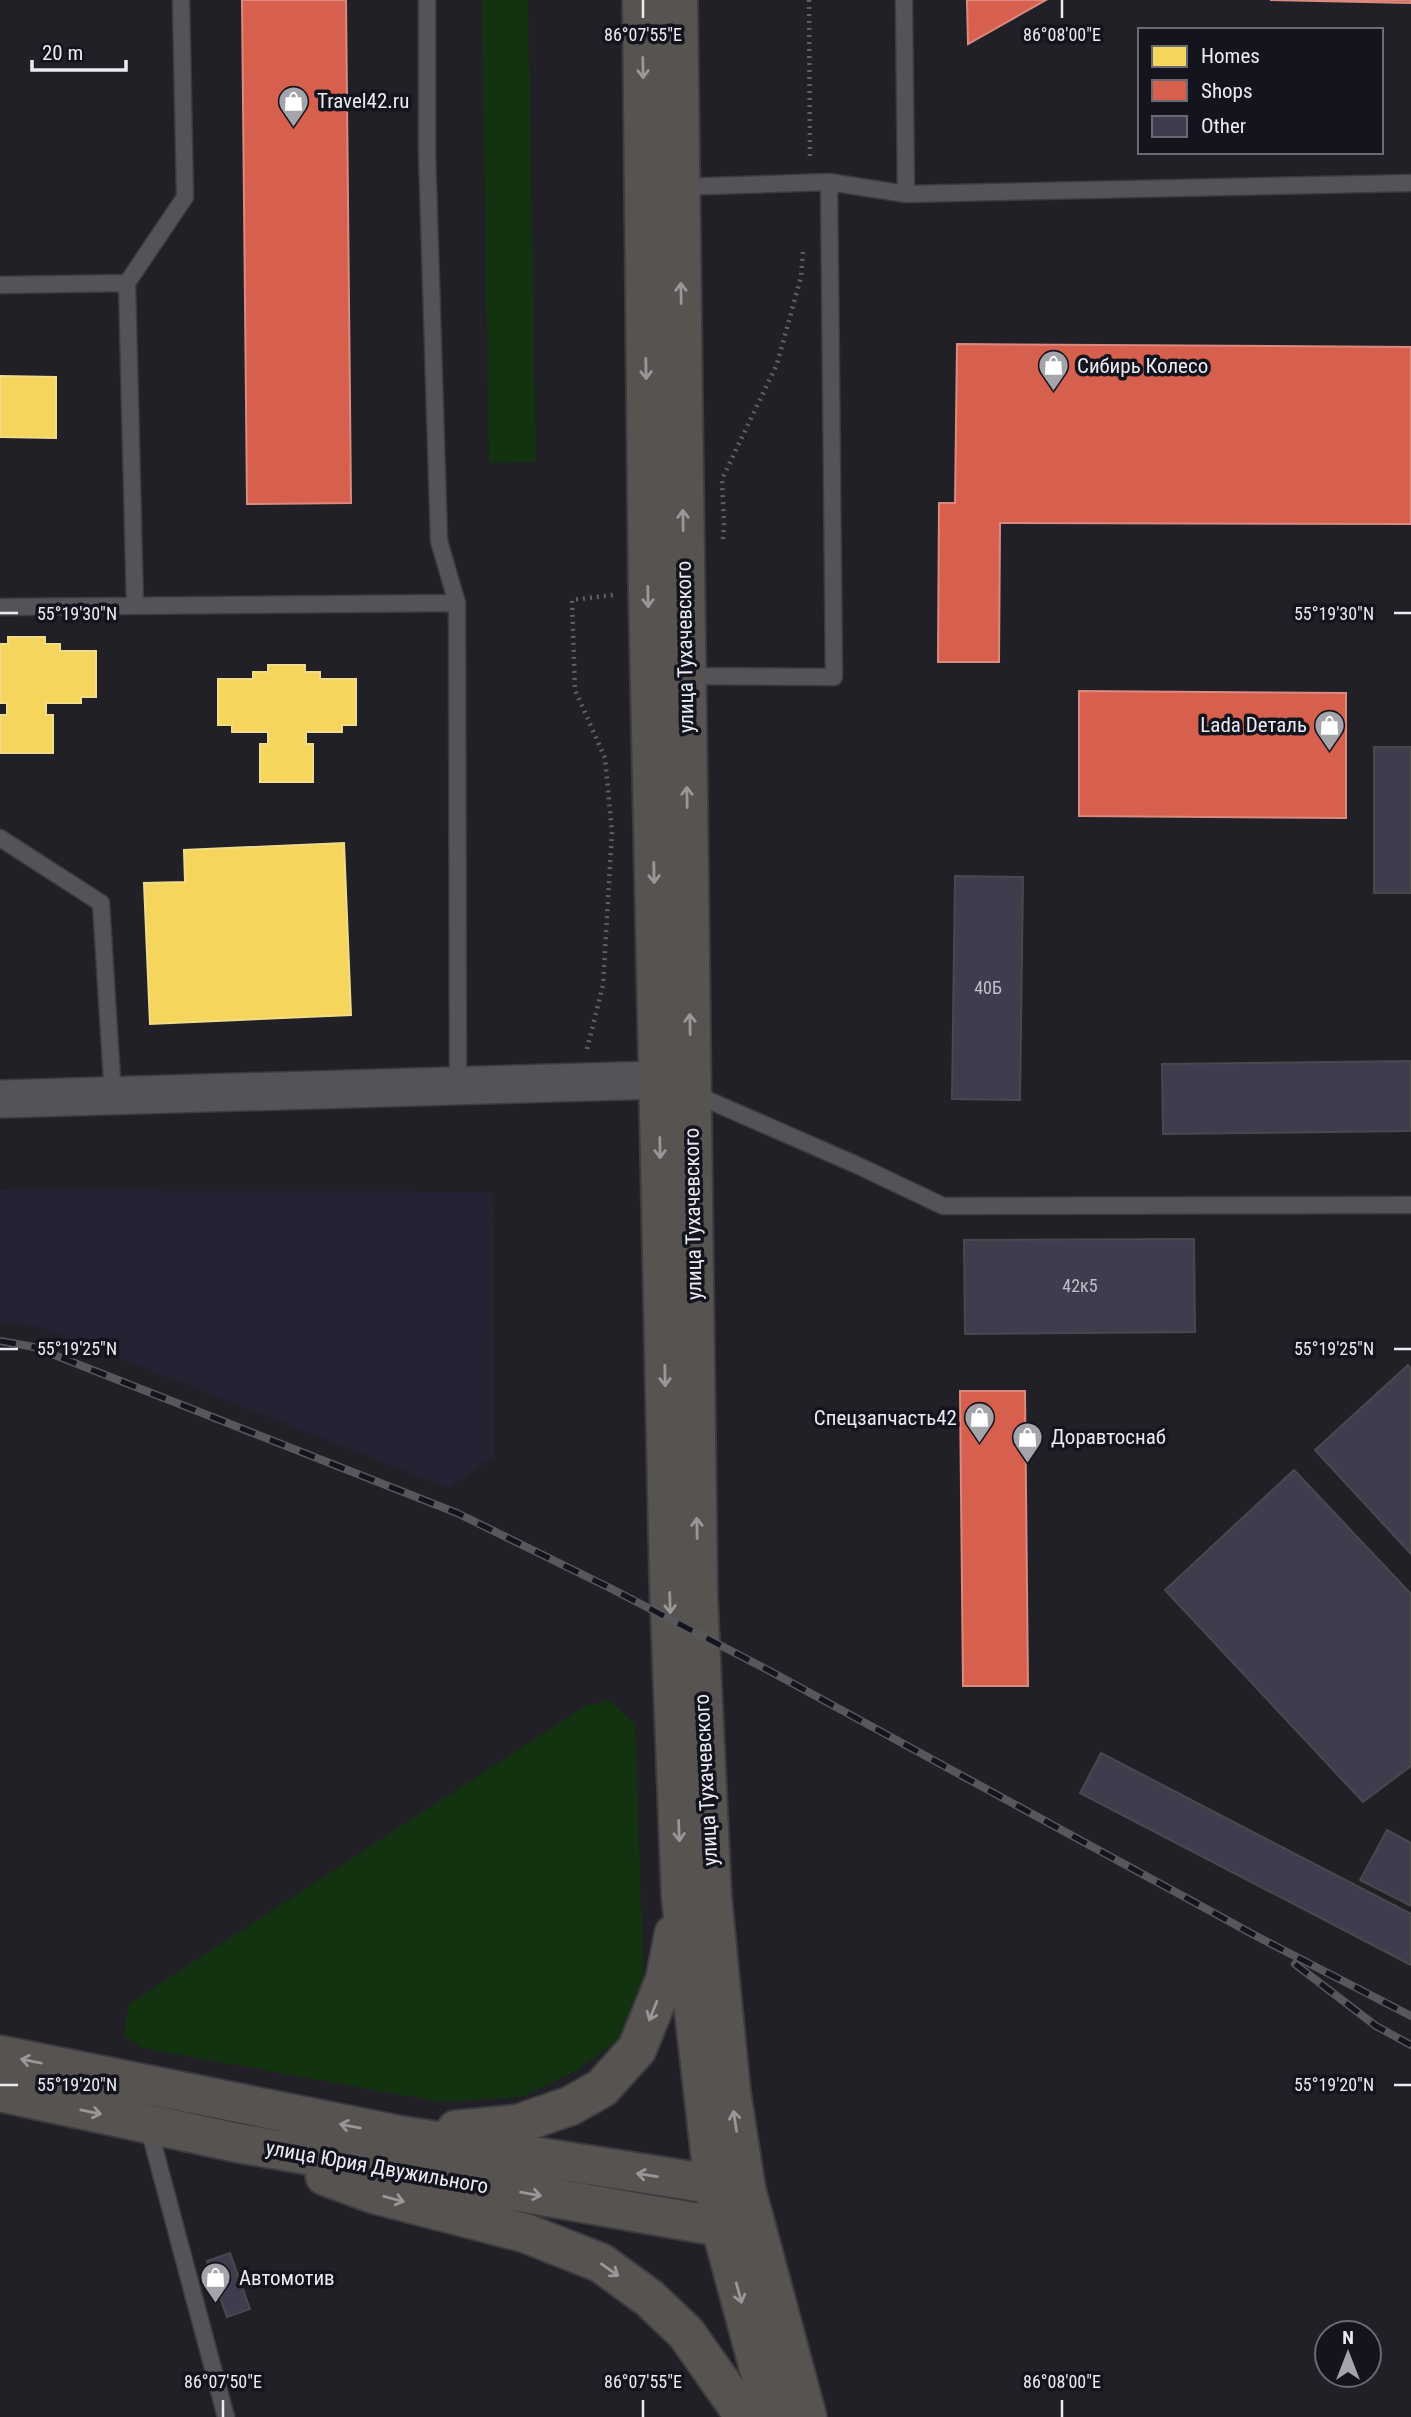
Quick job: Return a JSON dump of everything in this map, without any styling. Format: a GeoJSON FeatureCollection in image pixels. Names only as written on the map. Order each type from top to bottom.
{"type":"FeatureCollection","features":[{"type":"Feature","properties":{"kind":"main road","name":"улица Тухачевского"},"geometry":{"type":"LineString","coordinates":[[642,0],[662,187],[675,1086],[712,1897],[731,2092],[730,2187]]}},
{"type":"Feature","properties":{"kind":"main road","name":"улица Тухачевского"},"geometry":{"type":"LineString","coordinates":[[662,187],[678,0]]}},
{"type":"Feature","properties":{"kind":"main road","name":"улица Тухачевского"},"geometry":{"type":"LineString","coordinates":[[675,1086],[669,1581],[681,1897],[772,2417]]}},
{"type":"Feature","properties":{"kind":"main road"},"geometry":{"type":"LineString","coordinates":[[398,2135],[519,2124],[570,2106],[601,2088],[637,2049],[665,1980],[681,1897]]}},
{"type":"Feature","properties":{"kind":"main road","name":"улица Юрия Двужильного"},"geometry":{"type":"LineString","coordinates":[[0,2055],[398,2135],[730,2187]]}},
{"type":"Feature","properties":{"kind":"main road","name":"улица Юрия Двужильного"},"geometry":{"type":"LineString","coordinates":[[0,2092],[238,2143],[739,2228]]}},
{"type":"Feature","properties":{"kind":"main road"},"geometry":{"type":"LineString","coordinates":[[238,2143],[374,2194],[525,2233],[601,2263],[649,2298],[685,2333],[745,2417]]}},
{"type":"Feature","properties":{"kind":"main road","name":"улица Тухачевского"},"geometry":{"type":"LineString","coordinates":[[739,2228],[807,2417]]}},
{"type":"Feature","properties":{"kind":"street"},"geometry":{"type":"LineString","coordinates":[[0,1099],[458,1085],[675,1086]]}},
{"type":"Feature","properties":{"kind":"lane"},"geometry":{"type":"LineString","coordinates":[[135,606],[127,283],[185,197],[181,0]]}},
{"type":"Feature","properties":{"kind":"lane"},"geometry":{"type":"LineString","coordinates":[[427,0],[427,152],[439,541],[457,603],[458,1085]]}},
{"type":"Feature","properties":{"kind":"lane"},"geometry":{"type":"LineString","coordinates":[[904,0],[906,194]]}},
{"type":"Feature","properties":{"kind":"lane"},"geometry":{"type":"LineString","coordinates":[[662,187],[829,182],[906,194],[1411,183]]}},
{"type":"Feature","properties":{"kind":"lane"},"geometry":{"type":"LineString","coordinates":[[668,676],[834,677],[829,182]]}},
{"type":"Feature","properties":{"kind":"lane"},"geometry":{"type":"LineString","coordinates":[[0,285],[127,283]]}},
{"type":"Feature","properties":{"kind":"lane"},"geometry":{"type":"LineString","coordinates":[[0,607],[457,603]]}},
{"type":"Feature","properties":{"kind":"lane"},"geometry":{"type":"LineString","coordinates":[[0,838],[101,903],[113,1096]]}},
{"type":"Feature","properties":{"kind":"lane"},"geometry":{"type":"LineString","coordinates":[[675,1086],[859,1166],[943,1206],[1411,1205]]}},
{"type":"Feature","properties":{"kind":"lane"},"geometry":{"type":"LineString","coordinates":[[147,2124],[226,2417]]}},
{"type":"Feature","properties":{"kind":"path"},"geometry":{"type":"LineString","coordinates":[[809,0],[811,182]]}},
{"type":"Feature","properties":{"kind":"path"},"geometry":{"type":"LineString","coordinates":[[724,524],[722,479],[777,364],[801,277],[803,250]]}},
{"type":"Feature","properties":{"kind":"shaded area"},"geometry":{"type":"Polygon","coordinates":[[[0,1190],[493,1192],[494,1456],[449,1488],[43,1328],[0,1321],[0,1190]]]}},
{"type":"Feature","properties":{"kind":"green space"},"geometry":{"type":"Polygon","coordinates":[[[482,0],[528,0],[536,462],[489,463],[482,0]]]}},
{"type":"Feature","properties":{"kind":"green space"},"geometry":{"type":"Polygon","coordinates":[[[610,1701],[635,1724],[644,1996],[620,2039],[577,2070],[521,2097],[441,2102],[142,2048],[124,2036],[129,2004],[585,1706],[610,1701]]]}},
{"type":"Feature","properties":{"kind":"building: Homes"},"geometry":{"type":"Polygon","coordinates":[[[0,376],[56,377],[56,438],[0,437],[0,376]]]}},
{"type":"Feature","properties":{"kind":"building: Homes"},"geometry":{"type":"Polygon","coordinates":[[[8,637],[45,637],[45,644],[60,644],[60,651],[96,651],[96,697],[81,697],[81,703],[46,703],[46,715],[53,715],[53,753],[0,753],[0,715],[7,715],[7,703],[0,703],[0,644],[8,644],[8,637]]]}},
{"type":"Feature","properties":{"kind":"building: Homes"},"geometry":{"type":"Polygon","coordinates":[[[268,665],[305,665],[305,672],[320,672],[320,679],[356,679],[356,725],[342,725],[342,732],[306,732],[306,744],[313,744],[313,782],[260,782],[260,744],[268,744],[268,732],[232,732],[232,725],[218,725],[218,679],[253,679],[253,672],[268,672],[268,665]]]}},
{"type":"Feature","properties":{"kind":"building: Homes"},"geometry":{"type":"Polygon","coordinates":[[[344,843],[351,1015],[150,1024],[144,883],[185,882],[184,850],[344,843]]]}},
{"type":"Feature","properties":{"kind":"building: Shops"},"geometry":{"type":"Polygon","coordinates":[[[242,0],[346,0],[351,503],[247,504],[242,0]]]}},
{"type":"Feature","properties":{"kind":"building: Shops"},"geometry":{"type":"Polygon","coordinates":[[[967,0],[1046,0],[968,44],[967,0]]]}},
{"type":"Feature","properties":{"kind":"building: Shops"},"geometry":{"type":"Polygon","coordinates":[[[1270,0],[1411,0],[1411,3],[1270,0]]]}},
{"type":"Feature","properties":{"kind":"building: Shops"},"geometry":{"type":"Polygon","coordinates":[[[957,344],[1411,347],[1411,524],[1000,523],[999,662],[938,662],[939,503],[955,503],[957,344]]]}},
{"type":"Feature","properties":{"kind":"building: Shops"},"geometry":{"type":"Polygon","coordinates":[[[1079,691],[1346,693],[1346,818],[1079,816],[1079,691]]]}},
{"type":"Feature","properties":{"kind":"building: Shops"},"geometry":{"type":"Polygon","coordinates":[[[960,1391],[1025,1391],[1028,1686],[963,1686],[960,1391]]]}},
{"type":"Feature","properties":{"kind":"building: Other"},"geometry":{"type":"Polygon","coordinates":[[[1374,747],[1411,747],[1411,893],[1374,893],[1374,747]]]}},
{"type":"Feature","properties":{"kind":"building: Other"},"geometry":{"type":"Polygon","coordinates":[[[955,876],[1023,877],[1020,1100],[952,1099],[955,876]]]}},
{"type":"Feature","properties":{"kind":"building: Other"},"geometry":{"type":"Polygon","coordinates":[[[1411,1061],[1411,1131],[1163,1134],[1162,1064],[1411,1061]]]}},
{"type":"Feature","properties":{"kind":"building: Other"},"geometry":{"type":"Polygon","coordinates":[[[1194,1239],[1195,1332],[965,1334],[964,1240],[1194,1239]]]}},
{"type":"Feature","properties":{"kind":"building: Other"},"geometry":{"type":"Polygon","coordinates":[[[1408,1365],[1411,1369],[1411,1554],[1315,1450],[1408,1365]]]}},
{"type":"Feature","properties":{"kind":"building: Other"},"geometry":{"type":"Polygon","coordinates":[[[1294,1470],[1411,1594],[1411,1766],[1363,1802],[1165,1590],[1294,1470]]]}},
{"type":"Feature","properties":{"kind":"building: Other"},"geometry":{"type":"Polygon","coordinates":[[[1101,1753],[1411,1914],[1411,1965],[1080,1793],[1101,1753]]]}},
{"type":"Feature","properties":{"kind":"building: Other"},"geometry":{"type":"Polygon","coordinates":[[[1387,1830],[1411,1843],[1411,1906],[1360,1880],[1387,1830]]]}},
{"type":"Feature","properties":{"kind":"building: Other"},"geometry":{"type":"Polygon","coordinates":[[[230,2253],[250,2309],[227,2317],[207,2261],[230,2253]]]}},
{"type":"Feature","properties":{"kind":"railway"},"geometry":{"type":"LineString","coordinates":[[0,1341],[34,1347],[457,1513],[768,1670],[1258,1937],[1411,2016]]}},
{"type":"Feature","properties":{"kind":"railway"},"geometry":{"type":"LineString","coordinates":[[1295,1964],[1376,2026],[1411,2045]]}},
{"type":"Feature","properties":{"kind":"place","name":"Travel42.ru"},"geometry":{"type":"Point","coordinates":[294,128]}},
{"type":"Feature","properties":{"kind":"place","name":"Сибирь Колесо"},"geometry":{"type":"Point","coordinates":[1054,393]}},
{"type":"Feature","properties":{"kind":"place","name":"Lada Dеталь"},"geometry":{"type":"Point","coordinates":[1330,752]}},
{"type":"Feature","properties":{"kind":"place","name":"Спецзапчасть42"},"geometry":{"type":"Point","coordinates":[980,1445]}},
{"type":"Feature","properties":{"kind":"place","name":"Доравтоснаб"},"geometry":{"type":"Point","coordinates":[1028,1464]}},
{"type":"Feature","properties":{"kind":"place","name":"Автомотив"},"geometry":{"type":"Point","coordinates":[216,2305]}}]}
